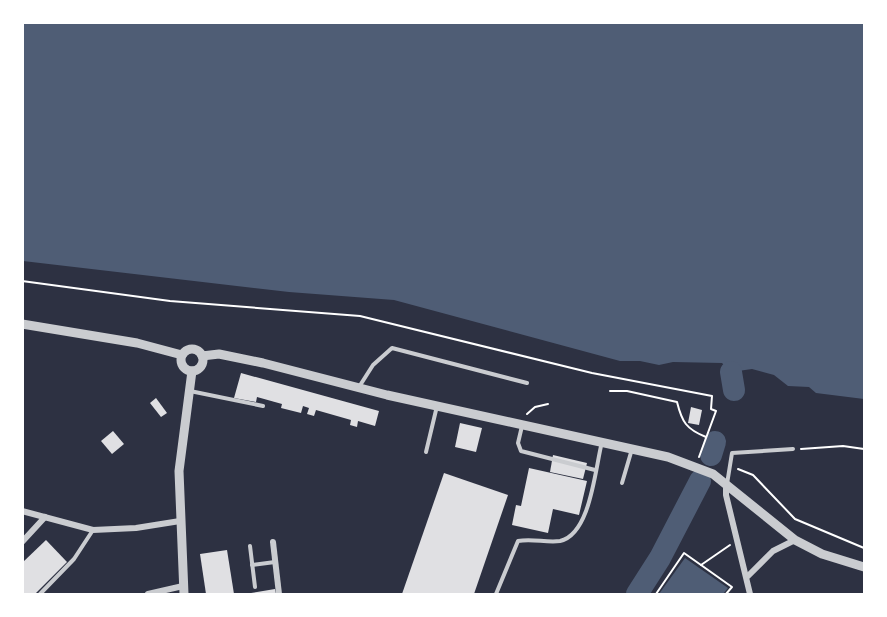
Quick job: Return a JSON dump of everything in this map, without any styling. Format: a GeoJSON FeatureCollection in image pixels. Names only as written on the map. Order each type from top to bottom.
{"type":"FeatureCollection","features":[{"type":"Feature","properties":{"kind":"street"},"geometry":{"type":"LineString","coordinates":[[22,324],[137,343],[182,355],[191,349],[202,356],[219,354],[694,465],[726,485],[795,540],[822,554],[864,567]]}},
{"type":"Feature","properties":{"kind":"street"},"geometry":{"type":"LineString","coordinates":[[182,355],[183,366],[192,371]]}},
{"type":"Feature","properties":{"kind":"street"},"geometry":{"type":"LineString","coordinates":[[192,371],[201,366],[202,356]]}},
{"type":"Feature","properties":{"kind":"street"},"geometry":{"type":"LineString","coordinates":[[148,594],[183,590],[179,471],[192,371]]}},
{"type":"Feature","properties":{"kind":"street"},"geometry":{"type":"LineString","coordinates":[[726,485],[737,540],[748,576],[750,594]]}},
{"type":"Feature","properties":{"kind":"street"},"geometry":{"type":"LineString","coordinates":[[22,511],[93,530],[136,528],[180,521]]}},
{"type":"Feature","properties":{"kind":"street"},"geometry":{"type":"LineString","coordinates":[[22,542],[45,517]]}},
{"type":"Feature","properties":{"kind":"street"},"geometry":{"type":"LineString","coordinates":[[748,576],[773,551],[795,540]]}},
{"type":"Feature","properties":{"kind":"street"},"geometry":{"type":"LineString","coordinates":[[273,542],[279,594]]}},
{"type":"Feature","properties":{"kind":"lane"},"geometry":{"type":"LineString","coordinates":[[358,387],[373,365],[392,348],[527,383]]}},
{"type":"Feature","properties":{"kind":"lane"},"geometry":{"type":"LineString","coordinates":[[189,391],[263,406]]}},
{"type":"Feature","properties":{"kind":"lane"},"geometry":{"type":"LineString","coordinates":[[426,452],[437,406]]}},
{"type":"Feature","properties":{"kind":"lane"},"geometry":{"type":"LineString","coordinates":[[522,425],[518,443],[521,451],[595,470]]}},
{"type":"Feature","properties":{"kind":"lane"},"geometry":{"type":"LineString","coordinates":[[496,594],[518,541],[561,540],[573,534],[584,518],[602,442]]}},
{"type":"Feature","properties":{"kind":"lane"},"geometry":{"type":"LineString","coordinates":[[622,483],[632,449]]}},
{"type":"Feature","properties":{"kind":"lane"},"geometry":{"type":"LineString","coordinates":[[726,485],[732,453],[793,449]]}},
{"type":"Feature","properties":{"kind":"lane"},"geometry":{"type":"LineString","coordinates":[[40,594],[74,560],[93,530]]}},
{"type":"Feature","properties":{"kind":"lane"},"geometry":{"type":"LineString","coordinates":[[250,546],[255,587]]}},
{"type":"Feature","properties":{"kind":"lane"},"geometry":{"type":"LineString","coordinates":[[252,565],[275,562]]}},
{"type":"Feature","properties":{"kind":"path"},"geometry":{"type":"LineString","coordinates":[[22,281],[170,301],[360,316],[592,373],[712,396],[711,410],[716,411],[699,459],[708,460]]}},
{"type":"Feature","properties":{"kind":"path"},"geometry":{"type":"LineString","coordinates":[[610,391],[627,391],[677,402],[682,422],[691,431],[706,437]]}},
{"type":"Feature","properties":{"kind":"path"},"geometry":{"type":"LineString","coordinates":[[522,425],[529,411],[549,404]]}},
{"type":"Feature","properties":{"kind":"path"},"geometry":{"type":"LineString","coordinates":[[793,449],[843,446],[864,449]]}},
{"type":"Feature","properties":{"kind":"path"},"geometry":{"type":"LineString","coordinates":[[730,467],[753,475],[795,519],[864,548]]}},
{"type":"Feature","properties":{"kind":"path"},"geometry":{"type":"LineString","coordinates":[[700,564],[737,540]]}},
{"type":"Feature","properties":{"kind":"path"},"geometry":{"type":"LineString","coordinates":[[656,594],[684,553],[732,587],[726,594]]}},
{"type":"Feature","properties":{"kind":"water"},"geometry":{"type":"Polygon","coordinates":[[[23,22],[864,23],[864,399],[816,393],[809,387],[788,386],[774,375],[752,369],[731,372],[722,363],[673,362],[659,365],[640,361],[620,361],[394,300],[289,292],[23,261],[23,22]]]}},
{"type":"Feature","properties":{"kind":"water"},"geometry":{"type":"Polygon","coordinates":[[[685,558],[728,588],[723,594],[659,594],[685,558]]]}},
{"type":"Feature","properties":{"kind":"building"},"geometry":{"type":"Polygon","coordinates":[[[241,373],[379,411],[375,426],[358,421],[357,427],[350,425],[351,420],[316,410],[314,416],[307,414],[309,408],[303,406],[301,413],[281,408],[282,404],[257,397],[256,402],[234,398],[241,373]]]}},
{"type":"Feature","properties":{"kind":"building"},"geometry":{"type":"Polygon","coordinates":[[[156,398],[167,413],[161,417],[150,403],[156,398]]]}},
{"type":"Feature","properties":{"kind":"building"},"geometry":{"type":"Polygon","coordinates":[[[691,407],[702,410],[699,425],[688,423],[691,407]]]}},
{"type":"Feature","properties":{"kind":"building"},"geometry":{"type":"Polygon","coordinates":[[[460,423],[482,428],[476,452],[455,447],[460,423]]]}},
{"type":"Feature","properties":{"kind":"building"},"geometry":{"type":"Polygon","coordinates":[[[113,431],[124,444],[112,454],[101,441],[113,431]]]}},
{"type":"Feature","properties":{"kind":"building"},"geometry":{"type":"Polygon","coordinates":[[[553,455],[587,463],[583,479],[550,472],[553,455]]]}},
{"type":"Feature","properties":{"kind":"building"},"geometry":{"type":"Polygon","coordinates":[[[529,468],[587,481],[579,515],[553,509],[548,533],[512,525],[516,505],[521,506],[529,468]]]}},
{"type":"Feature","properties":{"kind":"building"},"geometry":{"type":"Polygon","coordinates":[[[444,473],[508,495],[474,594],[402,594],[444,473]]]}},
{"type":"Feature","properties":{"kind":"building"},"geometry":{"type":"Polygon","coordinates":[[[46,540],[67,562],[35,594],[22,594],[22,563],[46,540]]]}},
{"type":"Feature","properties":{"kind":"building"},"geometry":{"type":"Polygon","coordinates":[[[227,550],[234,594],[206,594],[200,554],[227,550]]]}},
{"type":"Feature","properties":{"kind":"building"},"geometry":{"type":"Polygon","coordinates":[[[275,589],[276,594],[251,594],[251,593],[275,589]]]}},
{"type":"Feature","properties":{"kind":"waterway"},"geometry":{"type":"LineString","coordinates":[[731,372],[734,390]]}},
{"type":"Feature","properties":{"kind":"waterway"},"geometry":{"type":"LineString","coordinates":[[711,455],[715,442]]}},
{"type":"Feature","properties":{"kind":"waterway"},"geometry":{"type":"LineString","coordinates":[[637,594],[660,558],[700,481]]}}]}
